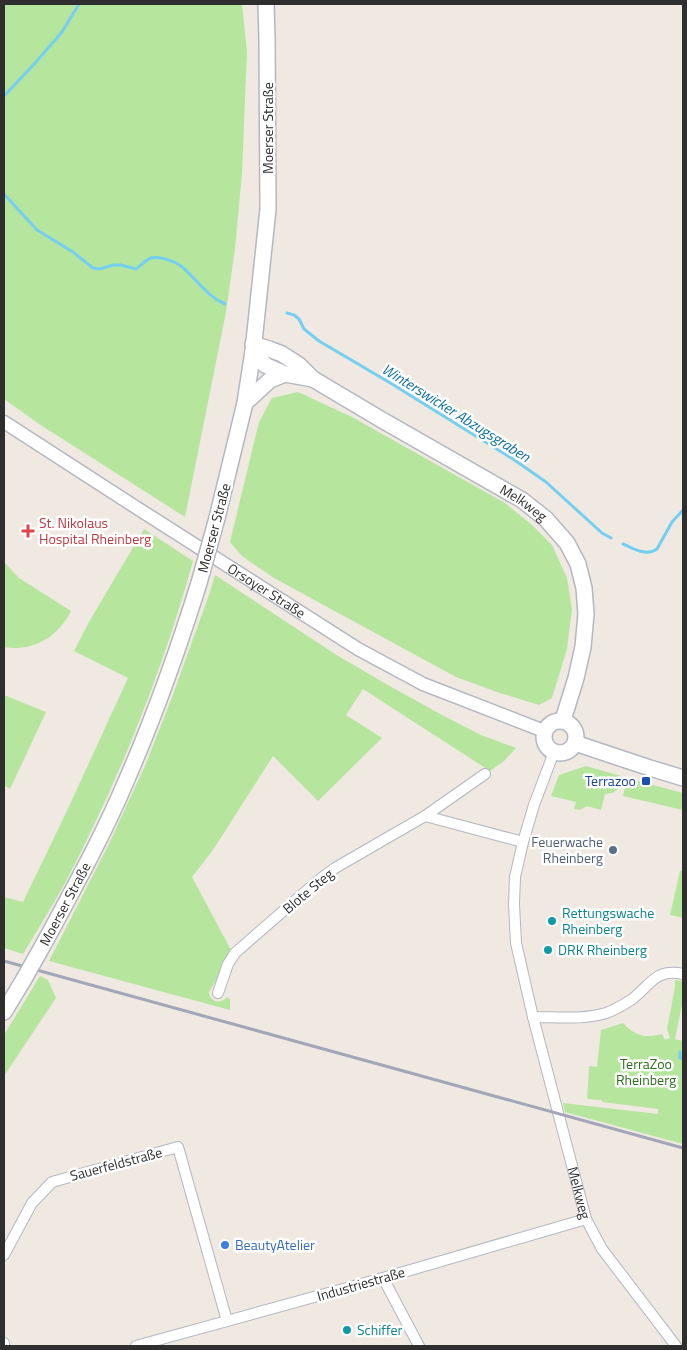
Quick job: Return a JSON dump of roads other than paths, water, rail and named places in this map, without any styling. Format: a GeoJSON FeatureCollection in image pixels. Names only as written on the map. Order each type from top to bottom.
{"type":"FeatureCollection","features":[{"type":"Feature","properties":{"kind":"main road","name":"Moerser Straße"},"geometry":{"type":"LineString","coordinates":[[4,1012],[47,938],[101,836],[126,781],[169,674],[199,583],[217,518],[245,403],[268,209],[266,4]]}},
{"type":"Feature","properties":{"kind":"main road","name":"Melkweg"},"geometry":{"type":"LineString","coordinates":[[253,347],[265,365],[285,374],[313,379]]}},
{"type":"Feature","properties":{"kind":"main road","name":"Melkweg"},"geometry":{"type":"LineString","coordinates":[[253,347],[282,354],[299,365],[313,379],[522,500],[546,519],[567,543],[578,564],[584,588],[586,614],[578,671],[563,720]]}},
{"type":"Feature","properties":{"kind":"main road"},"geometry":{"type":"LineString","coordinates":[[245,403],[270,380],[285,374]]}},
{"type":"Feature","properties":{"kind":"main road"},"geometry":{"type":"LineString","coordinates":[[557,720],[563,720],[572,725],[576,733],[575,743],[567,752],[558,753],[546,746],[543,736],[547,726],[557,720]]}},
{"type":"Feature","properties":{"kind":"main road"},"geometry":{"type":"LineString","coordinates":[[575,743],[683,778]]}},
{"type":"Feature","properties":{"kind":"street","name":"Orsoyer Straße"},"geometry":{"type":"LineString","coordinates":[[4,422],[358,649],[423,684],[544,731]]}},
{"type":"Feature","properties":{"kind":"street","name":"Melkweg"},"geometry":{"type":"LineString","coordinates":[[554,752],[534,805],[515,877],[516,943],[533,1017],[586,1219],[602,1249],[676,1346]]}},
{"type":"Feature","properties":{"kind":"street","name":"Blote Steg"},"geometry":{"type":"LineString","coordinates":[[218,993],[228,964],[235,953],[320,880],[335,868],[424,816],[485,774]]}},
{"type":"Feature","properties":{"kind":"street"},"geometry":{"type":"LineString","coordinates":[[424,816],[523,842]]}},
{"type":"Feature","properties":{"kind":"street"},"geometry":{"type":"LineString","coordinates":[[533,1017],[578,1017],[606,1013],[632,1000],[657,977],[670,973],[683,974]]}},
{"type":"Feature","properties":{"kind":"street","name":"Sauerfeldstraße"},"geometry":{"type":"LineString","coordinates":[[4,1255],[32,1203],[52,1182],[178,1147],[227,1321]]}},
{"type":"Feature","properties":{"kind":"street","name":"Industriestraße"},"geometry":{"type":"LineString","coordinates":[[136,1346],[383,1278],[586,1219]]}},
{"type":"Feature","properties":{"kind":"street"},"geometry":{"type":"LineString","coordinates":[[383,1278],[419,1346]]}},
{"type":"Feature","properties":{"kind":"waterway","name":"Winterswicker Abzugsgraben"},"geometry":{"type":"LineString","coordinates":[[4,96],[62,32],[79,4]]}},
{"type":"Feature","properties":{"kind":"waterway","name":"Winterswicker Abzugsgraben"},"geometry":{"type":"LineString","coordinates":[[4,194],[37,230],[73,252],[93,268],[100,269],[121,265],[136,269],[151,258],[167,259],[181,266],[207,292],[225,304]]}},
{"type":"Feature","properties":{"kind":"waterway","name":"Winterswicker Abzugsgraben"},"geometry":{"type":"LineString","coordinates":[[287,313],[299,319],[304,329],[319,341],[513,459],[546,482],[602,533],[611,538]]}},
{"type":"Feature","properties":{"kind":"waterway","name":"Winterswicker Abzugsgraben"},"geometry":{"type":"LineString","coordinates":[[623,544],[644,552],[657,549],[672,522],[683,510]]}},
{"type":"Feature","properties":{"kind":"waterway"},"geometry":{"type":"LineString","coordinates":[[680,1052],[680,1058],[683,1058]]}},
{"type":"Feature","properties":{"kind":"railway"},"geometry":{"type":"LineString","coordinates":[[4,961],[683,1148]]}},
{"type":"Feature","properties":{"kind":"place","name":"St. Nikolaus Hospital Rheinberg"},"geometry":{"type":"Point","coordinates":[28,531]}},
{"type":"Feature","properties":{"kind":"place","name":"Terrazoo"},"geometry":{"type":"Point","coordinates":[646,781]}},
{"type":"Feature","properties":{"kind":"place","name":"Feuerwache Rheinberg"},"geometry":{"type":"Point","coordinates":[613,850]}},
{"type":"Feature","properties":{"kind":"place","name":"Rettungswache Rheinberg"},"geometry":{"type":"Point","coordinates":[552,921]}},
{"type":"Feature","properties":{"kind":"place","name":"DRK Rheinberg"},"geometry":{"type":"Point","coordinates":[548,950]}},
{"type":"Feature","properties":{"kind":"place","name":"BeautyAtelier"},"geometry":{"type":"Point","coordinates":[225,1245]}},
{"type":"Feature","properties":{"kind":"place","name":"Schiffer"},"geometry":{"type":"Point","coordinates":[347,1330]}},
{"type":"Feature","properties":{"kind":"park label","name":"TerraZoo Rheinberg"},"geometry":{"type":"Point","coordinates":[646,1072]}}]}
